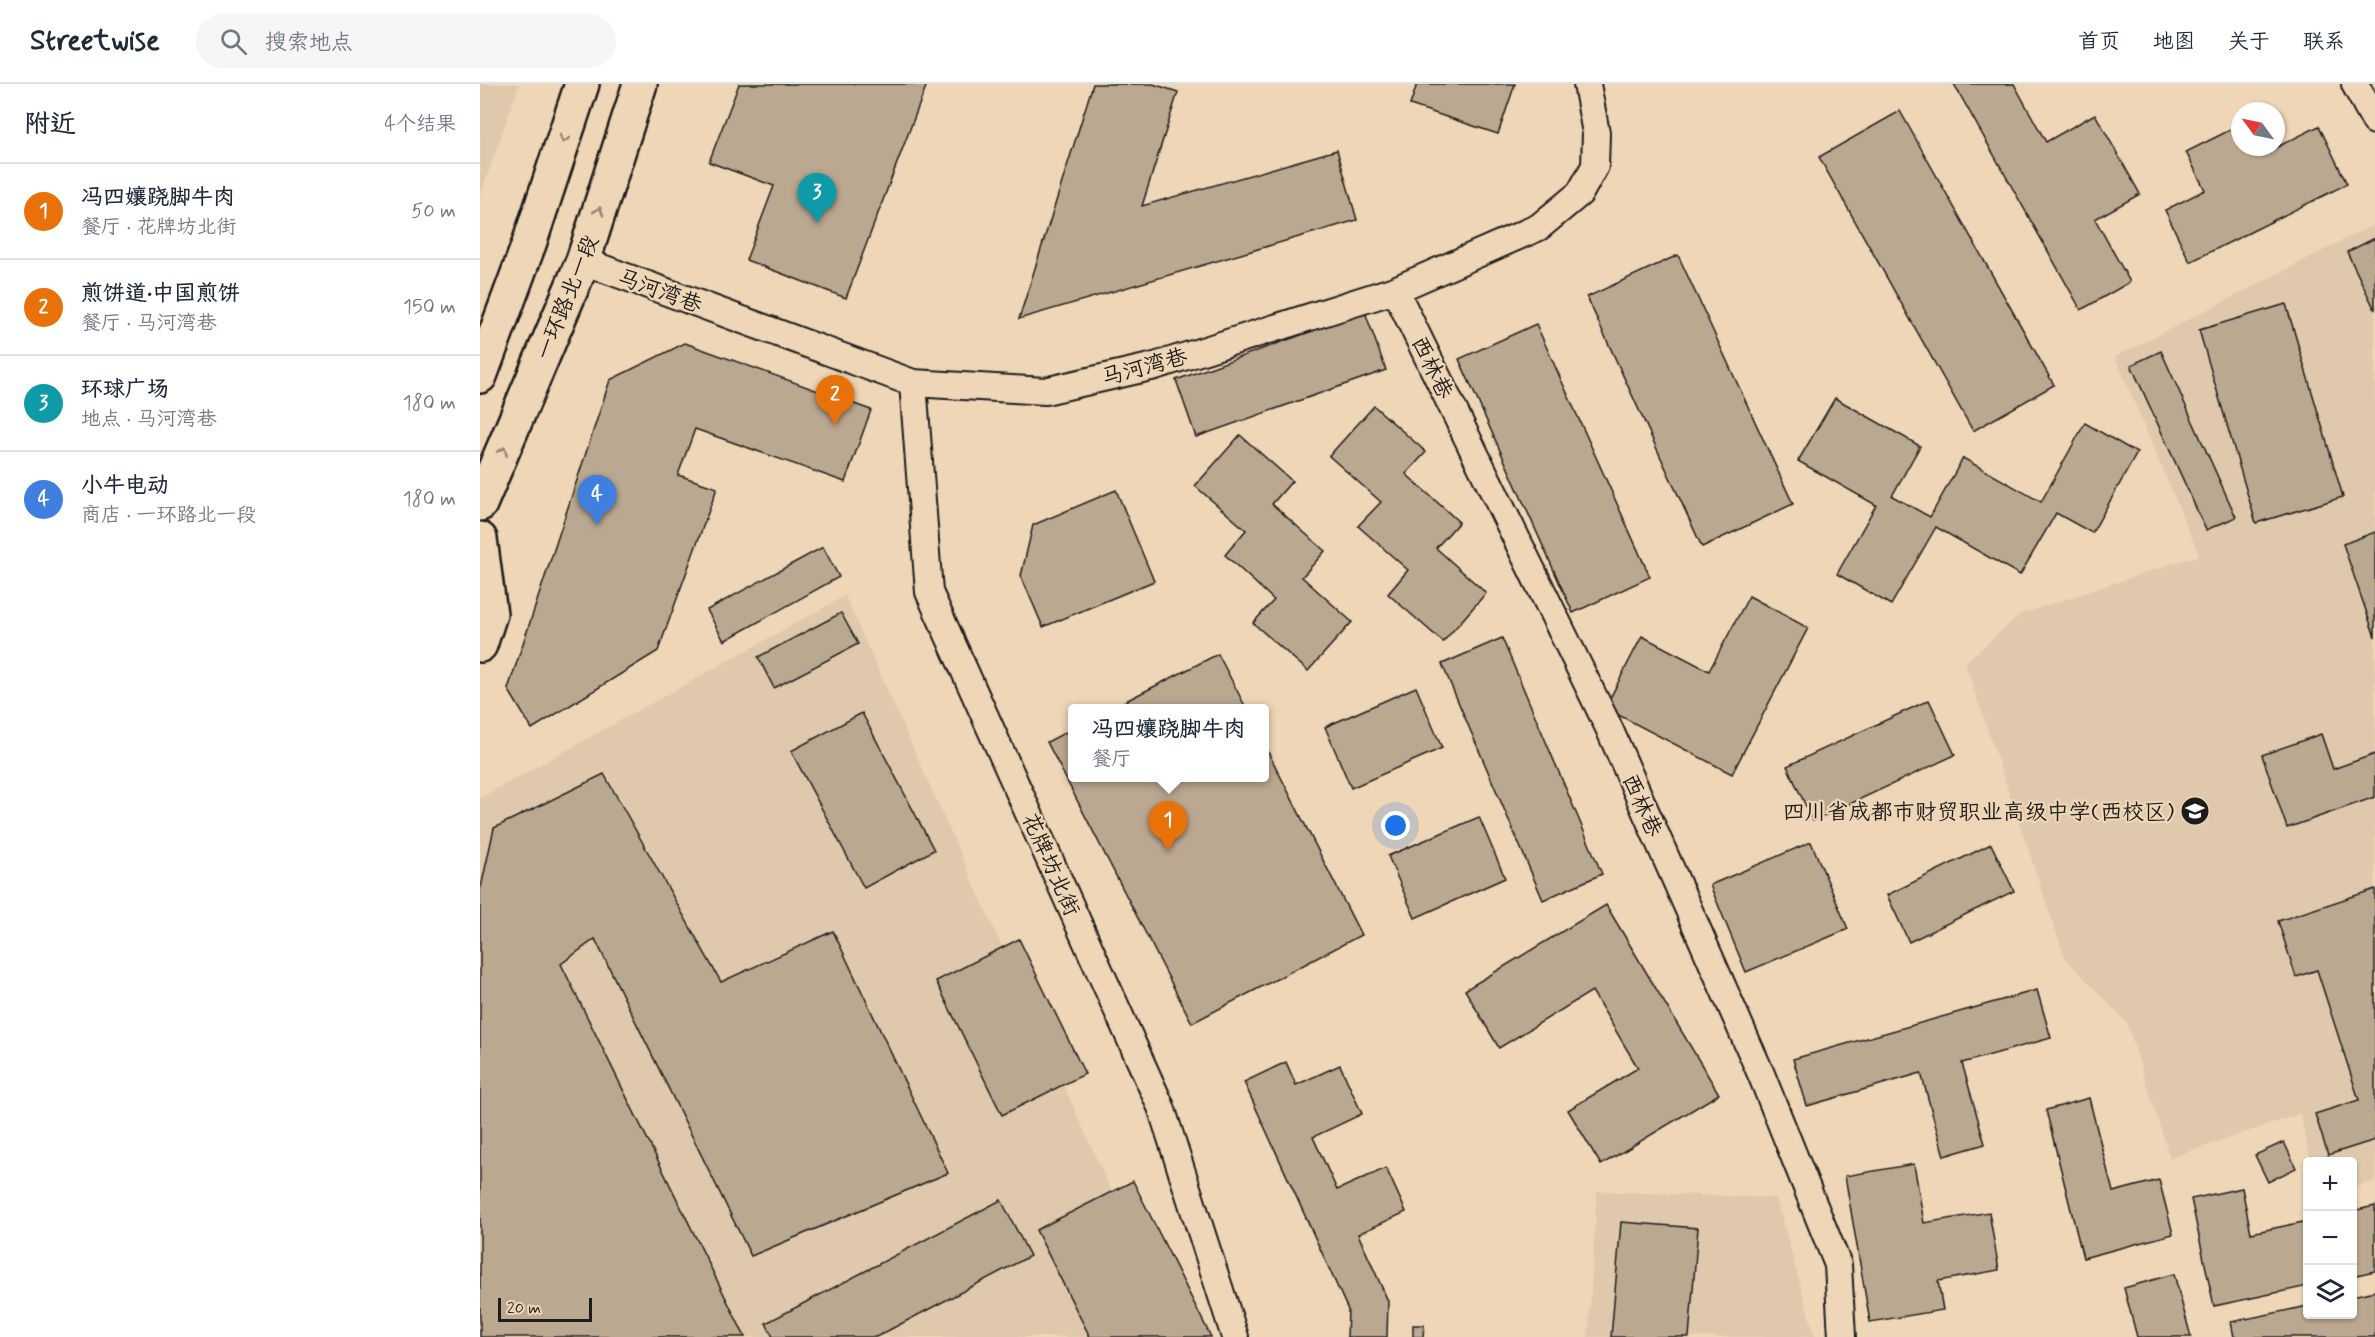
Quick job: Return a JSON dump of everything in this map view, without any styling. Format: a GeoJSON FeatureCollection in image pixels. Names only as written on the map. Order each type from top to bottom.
{"type":"FeatureCollection","features":[{"type":"Feature","properties":{"kind":"main road"},"geometry":{"type":"LineString","coordinates":[[480,376],[529,244],[582,84]]}},
{"type":"Feature","properties":{"kind":"main road","name":"一环路北一段"},"geometry":{"type":"LineString","coordinates":[[480,504],[583,261],[640,84]]}},
{"type":"Feature","properties":{"kind":"main road"},"geometry":{"type":"LineString","coordinates":[[480,539],[490,614],[480,645]]}},
{"type":"Feature","properties":{"kind":"street","name":"马河湾巷"},"geometry":{"type":"LineString","coordinates":[[583,261],[913,383],[1045,391],[1155,366],[1395,290],[1539,227],[1580,193],[1595,166],[1596,133],[1587,84]]}},
{"type":"Feature","properties":{"kind":"street"},"geometry":{"type":"LineString","coordinates":[[2355,84],[2375,121]]}},
{"type":"Feature","properties":{"kind":"street","name":"西林巷"},"geometry":{"type":"LineString","coordinates":[[1395,290],[1608,726],[1761,1074],[1838,1265],[1842,1337]]}},
{"type":"Feature","properties":{"kind":"street","name":"花牌坊北街"},"geometry":{"type":"LineString","coordinates":[[913,383],[929,592],[1161,1107],[1235,1337]]}},
{"type":"Feature","properties":{"kind":"shaded area"},"geometry":{"type":"Polygon","coordinates":[[[480,84],[519,84],[480,196],[480,84]]]}},
{"type":"Feature","properties":{"kind":"shaded area","name":"四川省成都市财贸职业高级中学(西校区)"},"geometry":{"type":"Polygon","coordinates":[[[2375,224],[2375,1181],[2357,1187],[2357,1157],[2310,1157],[2300,1114],[2170,1158],[2127,1023],[2065,958],[1965,663],[2021,614],[2199,555],[2115,357],[2375,224]]]}},
{"type":"Feature","properties":{"kind":"shaded area"},"geometry":{"type":"Polygon","coordinates":[[[845,596],[1175,1334],[1174,1337],[488,1337],[480,1148],[480,798],[845,596]]]}},
{"type":"Feature","properties":{"kind":"shaded area"},"geometry":{"type":"Polygon","coordinates":[[[1597,1191],[1776,1198],[1815,1337],[1588,1337],[1597,1191]]]}},
{"type":"Feature","properties":{"kind":"building"},"geometry":{"type":"Polygon","coordinates":[[[739,84],[927,84],[846,298],[746,260],[774,186],[709,162],[739,84]]]}},
{"type":"Feature","properties":{"kind":"building"},"geometry":{"type":"Polygon","coordinates":[[[1093,84],[1153,84],[1178,92],[1142,206],[1337,150],[1357,220],[1019,319],[1093,84]]]}},
{"type":"Feature","properties":{"kind":"building"},"geometry":{"type":"Polygon","coordinates":[[[1417,84],[1515,84],[1498,134],[1410,105],[1417,84]]]}},
{"type":"Feature","properties":{"kind":"building"},"geometry":{"type":"Polygon","coordinates":[[[1954,84],[2014,84],[2046,142],[2095,114],[2140,194],[2095,219],[2130,282],[2081,310],[1954,84]]]}},
{"type":"Feature","properties":{"kind":"building"},"geometry":{"type":"Polygon","coordinates":[[[1900,111],[2054,385],[1973,431],[1819,157],[1900,111]]]}},
{"type":"Feature","properties":{"kind":"building"},"geometry":{"type":"Polygon","coordinates":[[[2319,126],[2347,184],[2190,262],[2165,210],[2205,190],[2186,152],[2231,130],[2231,156],[2285,156],[2285,143],[2319,126]]]}},
{"type":"Feature","properties":{"kind":"building"},"geometry":{"type":"Polygon","coordinates":[[[2375,238],[2375,310],[2347,252],[2375,238]]]}},
{"type":"Feature","properties":{"kind":"building"},"geometry":{"type":"Polygon","coordinates":[[[1678,255],[1793,504],[1702,547],[1587,297],[1678,255]]]}},
{"type":"Feature","properties":{"kind":"building"},"geometry":{"type":"Polygon","coordinates":[[[2286,304],[2343,497],[2256,523],[2199,330],[2286,304]]]}},
{"type":"Feature","properties":{"kind":"building"},"geometry":{"type":"Polygon","coordinates":[[[1365,312],[1386,370],[1196,437],[1176,380],[1365,312]]]}},
{"type":"Feature","properties":{"kind":"building"},"geometry":{"type":"Polygon","coordinates":[[[1536,324],[1650,577],[1573,613],[1459,359],[1536,324]]]}},
{"type":"Feature","properties":{"kind":"building"},"geometry":{"type":"Polygon","coordinates":[[[685,343],[871,410],[845,482],[695,429],[678,475],[717,488],[658,651],[532,729],[508,689],[610,380],[685,343]]]}},
{"type":"Feature","properties":{"kind":"building"},"geometry":{"type":"Polygon","coordinates":[[[2161,351],[2236,517],[2206,530],[2131,365],[2161,351]]]}},
{"type":"Feature","properties":{"kind":"building"},"geometry":{"type":"Polygon","coordinates":[[[1835,398],[1920,446],[1892,496],[1930,517],[1963,458],[2041,502],[2085,423],[2137,453],[2092,533],[2056,513],[2020,575],[1936,527],[1891,605],[1837,574],[1876,505],[1798,461],[1835,398]]]}},
{"type":"Feature","properties":{"kind":"building"},"geometry":{"type":"Polygon","coordinates":[[[1374,406],[1426,452],[1406,474],[1459,522],[1436,548],[1486,593],[1443,642],[1388,594],[1408,570],[1358,526],[1381,502],[1329,456],[1374,406]]]}},
{"type":"Feature","properties":{"kind":"building"},"geometry":{"type":"Polygon","coordinates":[[[1240,435],[1292,481],[1272,504],[1325,551],[1302,577],[1352,622],[1308,671],[1253,623],[1274,600],[1225,555],[1246,530],[1195,486],[1240,435]]]}},
{"type":"Feature","properties":{"kind":"building"},"geometry":{"type":"Polygon","coordinates":[[[1116,490],[1154,581],[1043,627],[1021,576],[1033,525],[1116,490]]]}},
{"type":"Feature","properties":{"kind":"building"},"geometry":{"type":"Polygon","coordinates":[[[2375,532],[2375,637],[2343,544],[2375,532]]]}},
{"type":"Feature","properties":{"kind":"building"},"geometry":{"type":"Polygon","coordinates":[[[823,547],[839,577],[724,641],[707,610],[823,547]]]}},
{"type":"Feature","properties":{"kind":"building"},"geometry":{"type":"Polygon","coordinates":[[[1749,596],[1808,628],[1732,774],[1605,708],[1642,636],[1709,671],[1749,596]]]}},
{"type":"Feature","properties":{"kind":"building"},"geometry":{"type":"Polygon","coordinates":[[[841,613],[858,644],[774,688],[758,657],[841,613]]]}},
{"type":"Feature","properties":{"kind":"building"},"geometry":{"type":"Polygon","coordinates":[[[1502,638],[1602,874],[1543,900],[1442,664],[1502,638]]]}},
{"type":"Feature","properties":{"kind":"building"},"geometry":{"type":"Polygon","coordinates":[[[1218,654],[1244,704],[1120,704],[1218,654]]]}},
{"type":"Feature","properties":{"kind":"building"},"geometry":{"type":"Polygon","coordinates":[[[1416,687],[1442,748],[1351,788],[1325,727],[1416,687]]]}},
{"type":"Feature","properties":{"kind":"building"},"geometry":{"type":"Polygon","coordinates":[[[1929,700],[1955,755],[1813,821],[1787,766],[1929,700]]]}},
{"type":"Feature","properties":{"kind":"building"},"geometry":{"type":"Polygon","coordinates":[[[862,713],[934,850],[864,888],[791,751],[862,713]]]}},
{"type":"Feature","properties":{"kind":"building"},"geometry":{"type":"Polygon","coordinates":[[[1068,731],[1068,782],[1269,782],[1269,754],[1361,935],[1192,1023],[1047,742],[1068,731]]]}},
{"type":"Feature","properties":{"kind":"building"},"geometry":{"type":"Polygon","coordinates":[[[2321,734],[2333,769],[2375,754],[2375,797],[2287,828],[2262,755],[2321,734]]]}},
{"type":"Feature","properties":{"kind":"building"},"geometry":{"type":"Polygon","coordinates":[[[604,774],[721,982],[833,931],[948,1173],[751,1256],[595,939],[561,964],[745,1337],[480,1337],[480,892],[494,828],[604,774]]]}},
{"type":"Feature","properties":{"kind":"building"},"geometry":{"type":"Polygon","coordinates":[[[1479,817],[1505,878],[1415,918],[1388,856],[1479,817]]]}},
{"type":"Feature","properties":{"kind":"building"},"geometry":{"type":"Polygon","coordinates":[[[1811,842],[1848,929],[1746,972],[1710,885],[1811,842]]]}},
{"type":"Feature","properties":{"kind":"building"},"geometry":{"type":"Polygon","coordinates":[[[1991,844],[2014,891],[1909,942],[1887,895],[1991,844]]]}},
{"type":"Feature","properties":{"kind":"building"},"geometry":{"type":"Polygon","coordinates":[[[2375,889],[2375,1140],[2328,1155],[2315,1114],[2359,1100],[2317,970],[2296,977],[2278,921],[2375,889]]]}},
{"type":"Feature","properties":{"kind":"building"},"geometry":{"type":"Polygon","coordinates":[[[1606,905],[1719,1094],[1601,1165],[1568,1110],[1638,1068],[1592,991],[1499,1048],[1465,990],[1606,905]]]}},
{"type":"Feature","properties":{"kind":"building"},"geometry":{"type":"Polygon","coordinates":[[[1019,939],[1085,1074],[1002,1115],[936,981],[1019,939]]]}},
{"type":"Feature","properties":{"kind":"building"},"geometry":{"type":"Polygon","coordinates":[[[2037,990],[2051,1038],[1962,1063],[1985,1144],[1944,1156],[1921,1073],[1807,1106],[1793,1059],[2037,990]]]}},
{"type":"Feature","properties":{"kind":"building"},"geometry":{"type":"Polygon","coordinates":[[[1286,1062],[1296,1085],[1340,1065],[1362,1114],[1313,1137],[1337,1190],[1386,1168],[1406,1212],[1358,1234],[1388,1301],[1387,1337],[1347,1337],[1348,1310],[1244,1082],[1286,1062]]]}},
{"type":"Feature","properties":{"kind":"building"},"geometry":{"type":"Polygon","coordinates":[[[2089,1098],[2113,1192],[2159,1180],[2173,1234],[2083,1258],[2046,1110],[2089,1098]]]}},
{"type":"Feature","properties":{"kind":"building"},"geometry":{"type":"Polygon","coordinates":[[[2284,1142],[2296,1168],[2268,1182],[2255,1155],[2284,1142]]]}},
{"type":"Feature","properties":{"kind":"building"},"geometry":{"type":"Polygon","coordinates":[[[1914,1164],[1924,1223],[1989,1212],[1999,1270],[1938,1281],[1943,1310],[1870,1322],[1845,1176],[1914,1164]]]}},
{"type":"Feature","properties":{"kind":"building"},"geometry":{"type":"Polygon","coordinates":[[[1133,1181],[1211,1337],[1090,1337],[1036,1230],[1133,1181]]]}},
{"type":"Feature","properties":{"kind":"building"},"geometry":{"type":"Polygon","coordinates":[[[2242,1188],[2251,1233],[2303,1222],[2303,1287],[2214,1306],[2191,1199],[2242,1188]]]}},
{"type":"Feature","properties":{"kind":"building"},"geometry":{"type":"Polygon","coordinates":[[[1001,1200],[1030,1256],[876,1337],[773,1337],[766,1323],[1001,1200]]]}},
{"type":"Feature","properties":{"kind":"building"},"geometry":{"type":"Polygon","coordinates":[[[2375,1206],[2375,1271],[2357,1275],[2357,1211],[2375,1206]]]}},
{"type":"Feature","properties":{"kind":"building"},"geometry":{"type":"Polygon","coordinates":[[[1621,1222],[1698,1228],[1689,1337],[1611,1337],[1621,1222]]]}},
{"type":"Feature","properties":{"kind":"building"},"geometry":{"type":"Polygon","coordinates":[[[2174,1274],[2191,1337],[2137,1337],[2124,1288],[2174,1274]]]}},
{"type":"Feature","properties":{"kind":"building"},"geometry":{"type":"Polygon","coordinates":[[[2375,1291],[2375,1337],[2234,1337],[2231,1322],[2303,1307],[2303,1319],[2357,1319],[2357,1295],[2375,1291]]]}},
{"type":"Feature","properties":{"kind":"building"},"geometry":{"type":"Polygon","coordinates":[[[1413,1325],[1424,1325],[1423,1337],[1413,1337],[1413,1325]]]}},
{"type":"Feature","properties":{"kind":"place","name":"环球广场"},"geometry":{"type":"Point","coordinates":[817,223]}},
{"type":"Feature","properties":{"kind":"place","name":"煎饼道·中国煎饼"},"geometry":{"type":"Point","coordinates":[835,425]}},
{"type":"Feature","properties":{"kind":"place","name":"小牛电动"},"geometry":{"type":"Point","coordinates":[597,525]}},
{"type":"Feature","properties":{"kind":"place","name":"四川省成都市财贸职业高级中学(西校区)"},"geometry":{"type":"Point","coordinates":[2195,811]}},
{"type":"Feature","properties":{"kind":"place","name":"冯四孃跷脚牛肉"},"geometry":{"type":"Point","coordinates":[1168,851]}}]}
